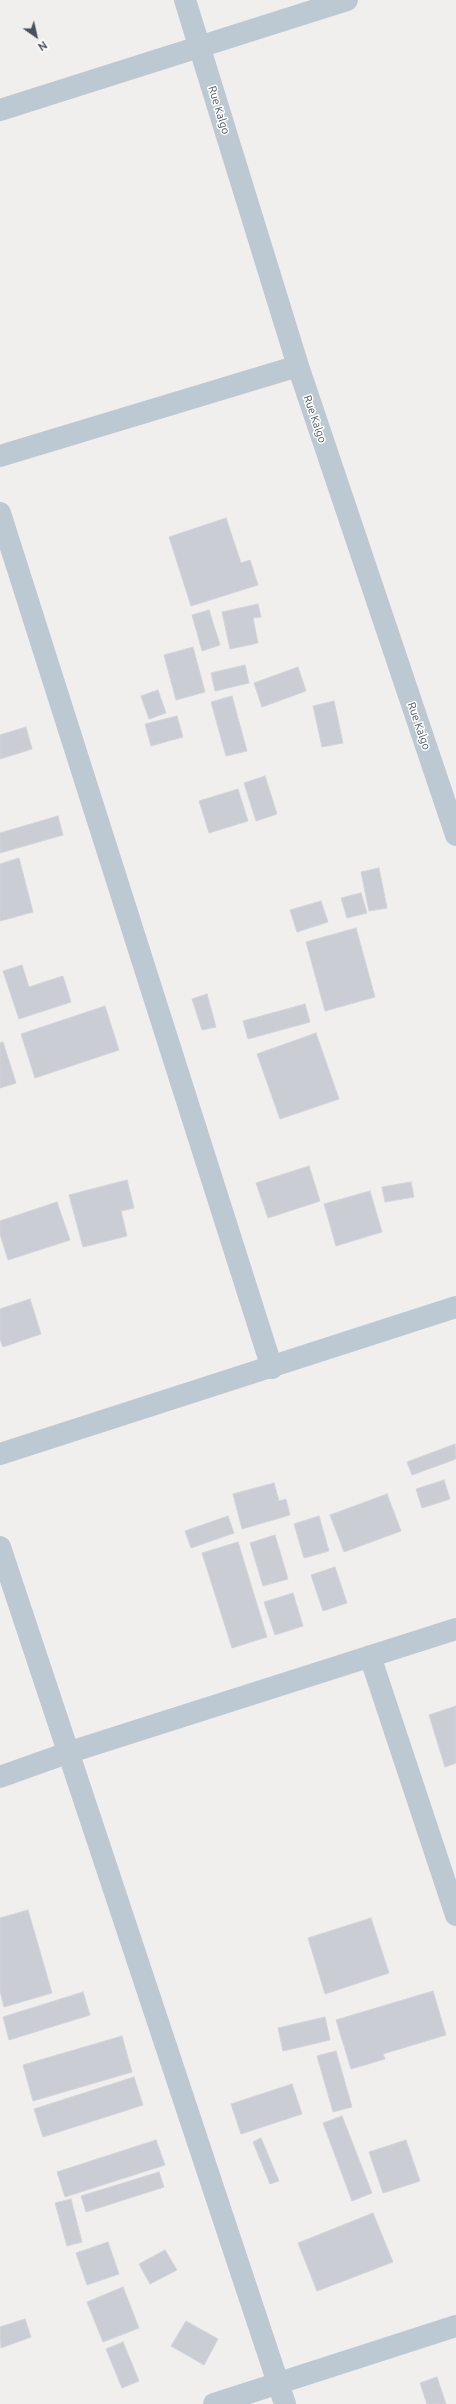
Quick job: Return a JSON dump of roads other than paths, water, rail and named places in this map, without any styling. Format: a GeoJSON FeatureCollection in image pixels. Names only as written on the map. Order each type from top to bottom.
{"type":"FeatureCollection","features":[{"type":"Feature","properties":{"kind":"street","name":"Rue Kalgo"},"geometry":{"type":"LineString","coordinates":[[184,0],[298,366],[456,835]]}},
{"type":"Feature","properties":{"kind":"street"},"geometry":{"type":"LineString","coordinates":[[0,110],[347,0]]}},
{"type":"Feature","properties":{"kind":"street"},"geometry":{"type":"LineString","coordinates":[[0,456],[298,366]]}},
{"type":"Feature","properties":{"kind":"street"},"geometry":{"type":"LineString","coordinates":[[0,513],[272,1368]]}},
{"type":"Feature","properties":{"kind":"street"},"geometry":{"type":"LineString","coordinates":[[0,1454],[272,1368],[456,1307]]}},
{"type":"Feature","properties":{"kind":"street"},"geometry":{"type":"LineString","coordinates":[[0,1547],[67,1753],[282,2394]]}},
{"type":"Feature","properties":{"kind":"street"},"geometry":{"type":"LineString","coordinates":[[0,1777],[67,1753],[456,1629]]}},
{"type":"Feature","properties":{"kind":"street"},"geometry":{"type":"LineString","coordinates":[[370,1656],[456,1915]]}},
{"type":"Feature","properties":{"kind":"street"},"geometry":{"type":"LineString","coordinates":[[214,2404],[282,2394],[456,2326]]}}]}
